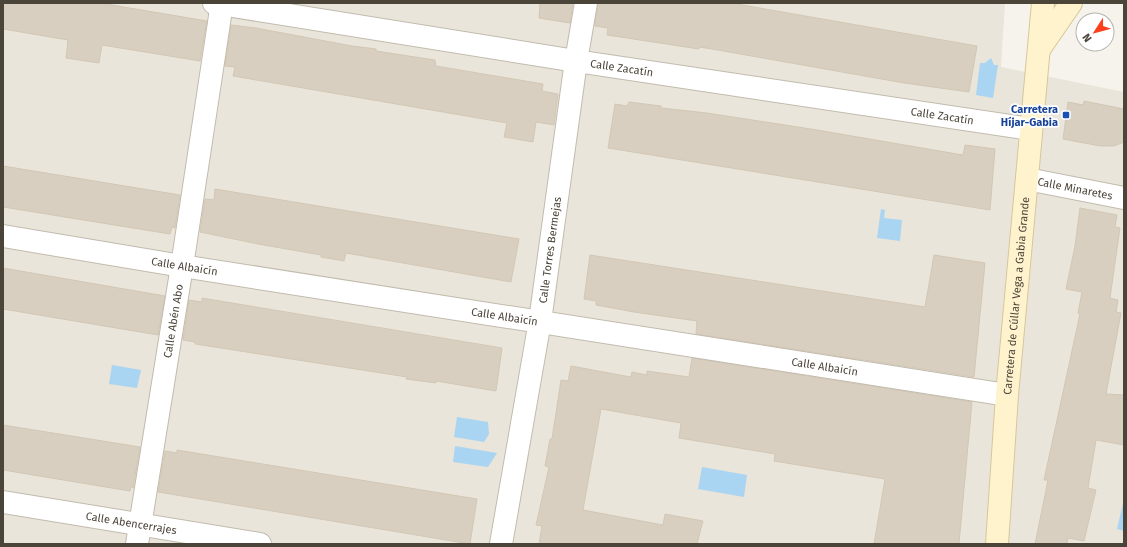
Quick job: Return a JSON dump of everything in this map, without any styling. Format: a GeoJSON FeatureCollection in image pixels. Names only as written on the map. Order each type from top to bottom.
{"type":"FeatureCollection","features":[{"type":"Feature","properties":{"kind":"street","name":"Calle Zacatín"},"geometry":{"type":"LineString","coordinates":[[220,3],[576,61],[1031,129]]}},
{"type":"Feature","properties":{"kind":"street","name":"Calle Abén Abo"},"geometry":{"type":"LineString","coordinates":[[139,535],[182,266],[220,3]]}},
{"type":"Feature","properties":{"kind":"street","name":"Calle Torres Bermejas"},"geometry":{"type":"LineString","coordinates":[[501,544],[540,321],[576,61],[586,3]]}},
{"type":"Feature","properties":{"kind":"street","name":"Carretera de Cúllar Vega a Gabia Grande"},"geometry":{"type":"LineString","coordinates":[[997,544],[1007,395],[1031,129],[1040,49],[1043,3]]}},
{"type":"Feature","properties":{"kind":"street","name":"Carretera de Cúllar Vega a Gabia Grande"},"geometry":{"type":"LineString","coordinates":[[1040,49],[1071,3]]}},
{"type":"Feature","properties":{"kind":"street","name":"Calle Minaretes"},"geometry":{"type":"LineString","coordinates":[[1027,178],[1124,198]]}},
{"type":"Feature","properties":{"kind":"street","name":"Calle Albaicín"},"geometry":{"type":"LineString","coordinates":[[3,236],[182,266],[1007,395]]}},
{"type":"Feature","properties":{"kind":"street","name":"Calle Abencerrajes"},"geometry":{"type":"LineString","coordinates":[[3,502],[139,535],[260,544]]}},
{"type":"Feature","properties":{"kind":"shaded area"},"geometry":{"type":"Polygon","coordinates":[[[3,3],[1005,3],[1001,67],[1124,92],[1124,544],[3,544],[3,3]]]}},
{"type":"Feature","properties":{"kind":"water"},"geometry":{"type":"Polygon","coordinates":[[[991,58],[994,65],[998,65],[993,98],[976,95],[980,63],[985,63],[991,58]]]}},
{"type":"Feature","properties":{"kind":"water"},"geometry":{"type":"Polygon","coordinates":[[[881,209],[885,210],[884,218],[902,220],[900,241],[877,238],[881,209]]]}},
{"type":"Feature","properties":{"kind":"water"},"geometry":{"type":"Polygon","coordinates":[[[112,365],[141,370],[137,388],[109,384],[112,365]]]}},
{"type":"Feature","properties":{"kind":"water"},"geometry":{"type":"Polygon","coordinates":[[[457,417],[488,422],[489,434],[484,442],[454,437],[457,417]]]}},
{"type":"Feature","properties":{"kind":"water"},"geometry":{"type":"Polygon","coordinates":[[[455,446],[497,453],[488,467],[453,462],[455,446]]]}},
{"type":"Feature","properties":{"kind":"water"},"geometry":{"type":"Polygon","coordinates":[[[702,467],[747,475],[744,497],[698,489],[702,467]]]}},
{"type":"Feature","properties":{"kind":"water"},"geometry":{"type":"Polygon","coordinates":[[[1124,499],[1124,531],[1117,529],[1124,499]]]}},
{"type":"Feature","properties":{"kind":"building"},"geometry":{"type":"Polygon","coordinates":[[[3,3],[100,3],[207,21],[200,61],[102,45],[99,63],[66,58],[68,40],[3,29],[3,3]]]}},
{"type":"Feature","properties":{"kind":"building"},"geometry":{"type":"Polygon","coordinates":[[[540,3],[573,3],[570,23],[539,18],[540,3]]]}},
{"type":"Feature","properties":{"kind":"building"},"geometry":{"type":"Polygon","coordinates":[[[598,3],[731,3],[977,46],[969,92],[904,83],[712,49],[699,47],[699,49],[607,35],[608,28],[595,26],[598,3]]]}},
{"type":"Feature","properties":{"kind":"building"},"geometry":{"type":"Polygon","coordinates":[[[231,25],[256,28],[376,49],[376,51],[435,60],[436,66],[543,84],[542,91],[558,94],[554,125],[536,122],[533,142],[504,137],[507,123],[233,76],[235,67],[225,66],[231,25]]]}},
{"type":"Feature","properties":{"kind":"building"},"geometry":{"type":"Polygon","coordinates":[[[1084,101],[1124,109],[1124,142],[1114,146],[1100,146],[1063,139],[1068,102],[1083,105],[1084,101]]]}},
{"type":"Feature","properties":{"kind":"building"},"geometry":{"type":"Polygon","coordinates":[[[629,102],[661,106],[661,108],[707,113],[811,129],[963,155],[965,145],[995,149],[990,210],[608,148],[615,104],[627,106],[629,102]]]}},
{"type":"Feature","properties":{"kind":"building"},"geometry":{"type":"Polygon","coordinates":[[[3,166],[180,195],[175,228],[172,227],[170,234],[3,207],[3,166]]]}},
{"type":"Feature","properties":{"kind":"building"},"geometry":{"type":"Polygon","coordinates":[[[215,189],[519,239],[511,282],[346,253],[344,261],[321,257],[321,255],[200,232],[205,199],[214,200],[215,189]]]}},
{"type":"Feature","properties":{"kind":"building"},"geometry":{"type":"Polygon","coordinates":[[[1080,208],[1117,215],[1115,227],[1120,228],[1110,298],[1118,300],[1116,312],[1121,313],[1106,394],[1124,395],[1124,445],[1096,440],[1088,488],[1096,490],[1084,541],[1068,538],[1067,544],[1035,544],[1048,480],[1044,480],[1080,314],[1078,313],[1082,292],[1066,289],[1075,246],[1080,208]]]}},
{"type":"Feature","properties":{"kind":"building"},"geometry":{"type":"Polygon","coordinates":[[[590,255],[925,307],[934,255],[985,263],[974,377],[696,334],[697,321],[596,305],[596,301],[584,299],[590,255]]]}},
{"type":"Feature","properties":{"kind":"building"},"geometry":{"type":"Polygon","coordinates":[[[3,268],[165,296],[158,335],[3,309],[3,268]]]}},
{"type":"Feature","properties":{"kind":"building"},"geometry":{"type":"Polygon","coordinates":[[[202,298],[502,348],[496,391],[436,381],[436,383],[406,379],[407,377],[195,344],[195,342],[183,340],[189,300],[202,302],[202,298]]]}},
{"type":"Feature","properties":{"kind":"building"},"geometry":{"type":"Polygon","coordinates":[[[692,358],[972,402],[959,544],[874,544],[885,479],[774,461],[775,454],[679,438],[681,423],[601,409],[583,510],[663,525],[665,514],[703,521],[697,544],[539,544],[542,526],[536,525],[549,467],[545,466],[550,439],[552,439],[561,380],[568,381],[571,366],[631,377],[632,372],[647,375],[647,371],[689,377],[692,358]]]}},
{"type":"Feature","properties":{"kind":"building"},"geometry":{"type":"Polygon","coordinates":[[[3,425],[140,447],[133,488],[131,487],[130,491],[3,470],[3,425]]]}},
{"type":"Feature","properties":{"kind":"building"},"geometry":{"type":"Polygon","coordinates":[[[177,450],[477,499],[470,544],[158,492],[165,451],[177,453],[177,450]]]}},
{"type":"Feature","properties":{"kind":"place","name":"Carretera Híjar-Gabia"},"geometry":{"type":"Point","coordinates":[1066,115]}}]}
